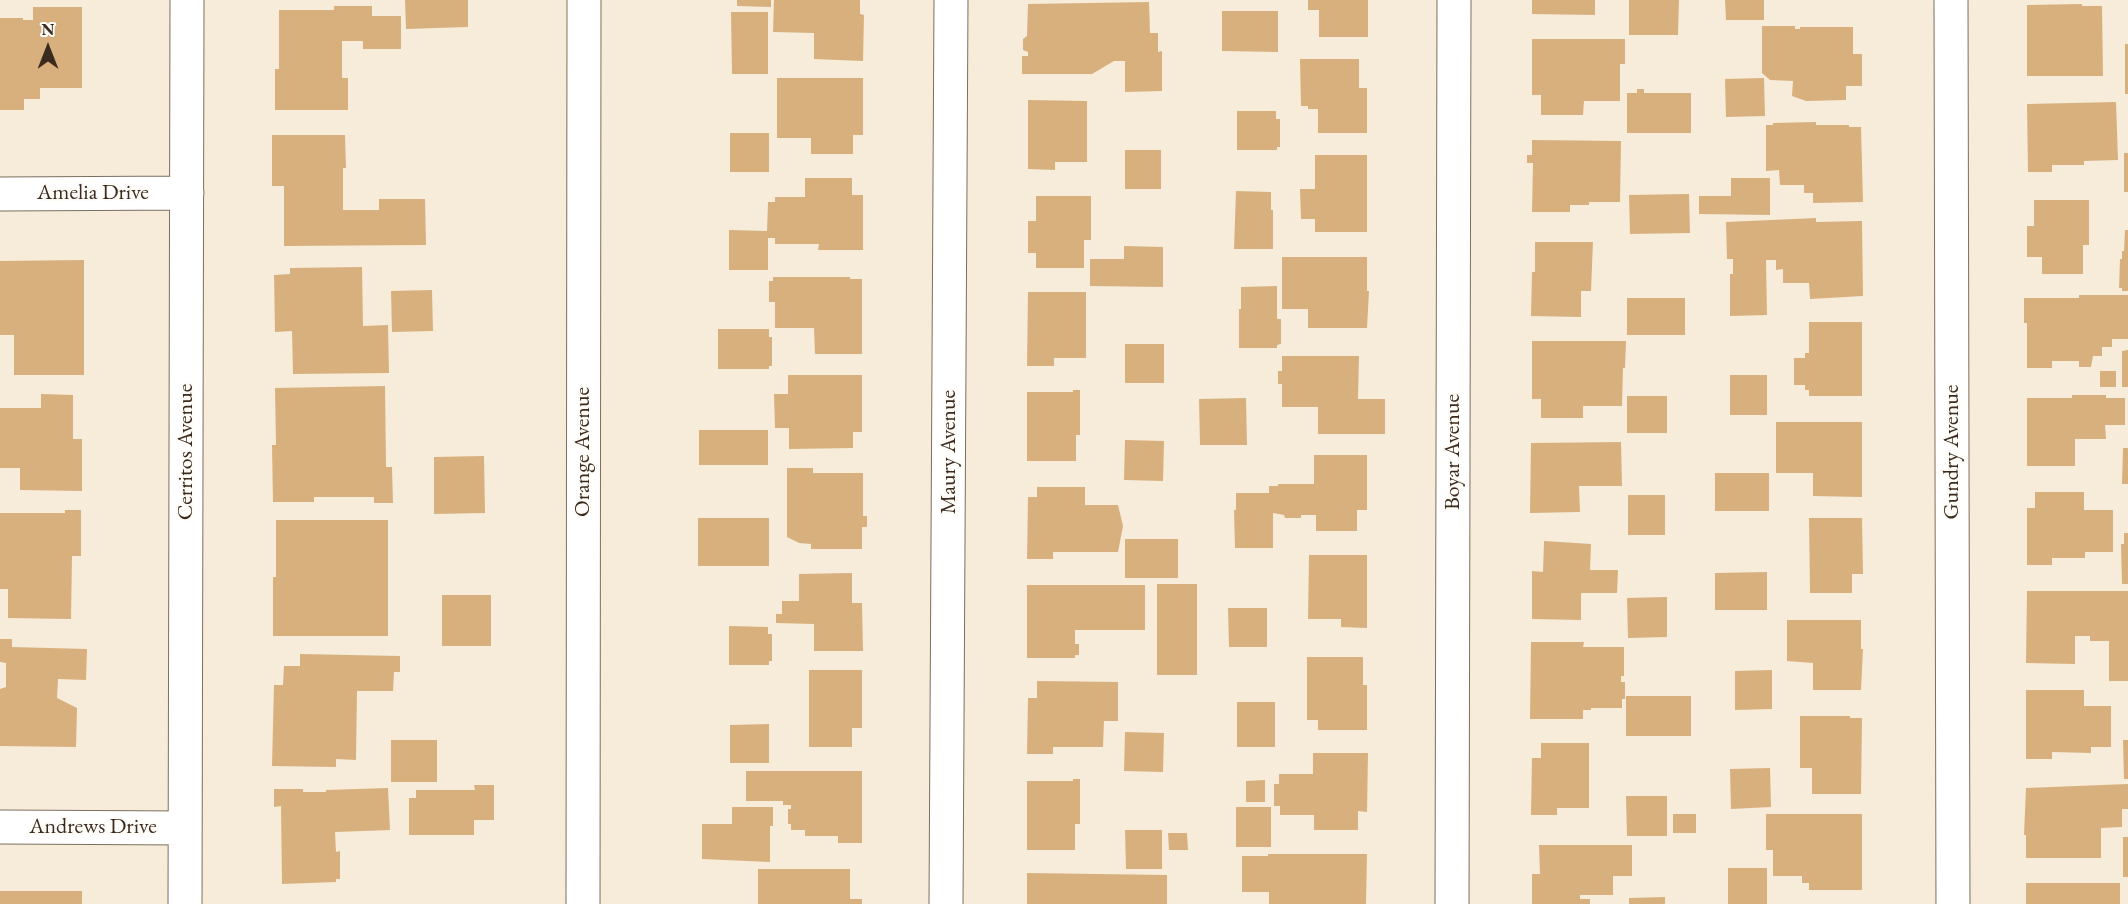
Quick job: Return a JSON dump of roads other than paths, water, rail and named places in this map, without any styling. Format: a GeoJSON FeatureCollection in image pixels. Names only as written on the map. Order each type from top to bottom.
{"type":"FeatureCollection","features":[{"type":"Feature","properties":{"kind":"street","name":"Cerritos Avenue"},"geometry":{"type":"LineString","coordinates":[[185,904],[187,0]]}},
{"type":"Feature","properties":{"kind":"street","name":"Orange Avenue"},"geometry":{"type":"LineString","coordinates":[[583,904],[584,0]]}},
{"type":"Feature","properties":{"kind":"street","name":"Maury Avenue"},"geometry":{"type":"LineString","coordinates":[[946,904],[951,0]]}},
{"type":"Feature","properties":{"kind":"street","name":"Boyar Avenue"},"geometry":{"type":"LineString","coordinates":[[1452,904],[1454,0]]}},
{"type":"Feature","properties":{"kind":"street","name":"Gundry Avenue"},"geometry":{"type":"LineString","coordinates":[[1951,0],[1953,904]]}},
{"type":"Feature","properties":{"kind":"street","name":"Amelia Drive"},"geometry":{"type":"LineString","coordinates":[[0,194],[187,193]]}},
{"type":"Feature","properties":{"kind":"street","name":"Andrews Drive"},"geometry":{"type":"LineString","coordinates":[[0,827],[185,828]]}}]}
